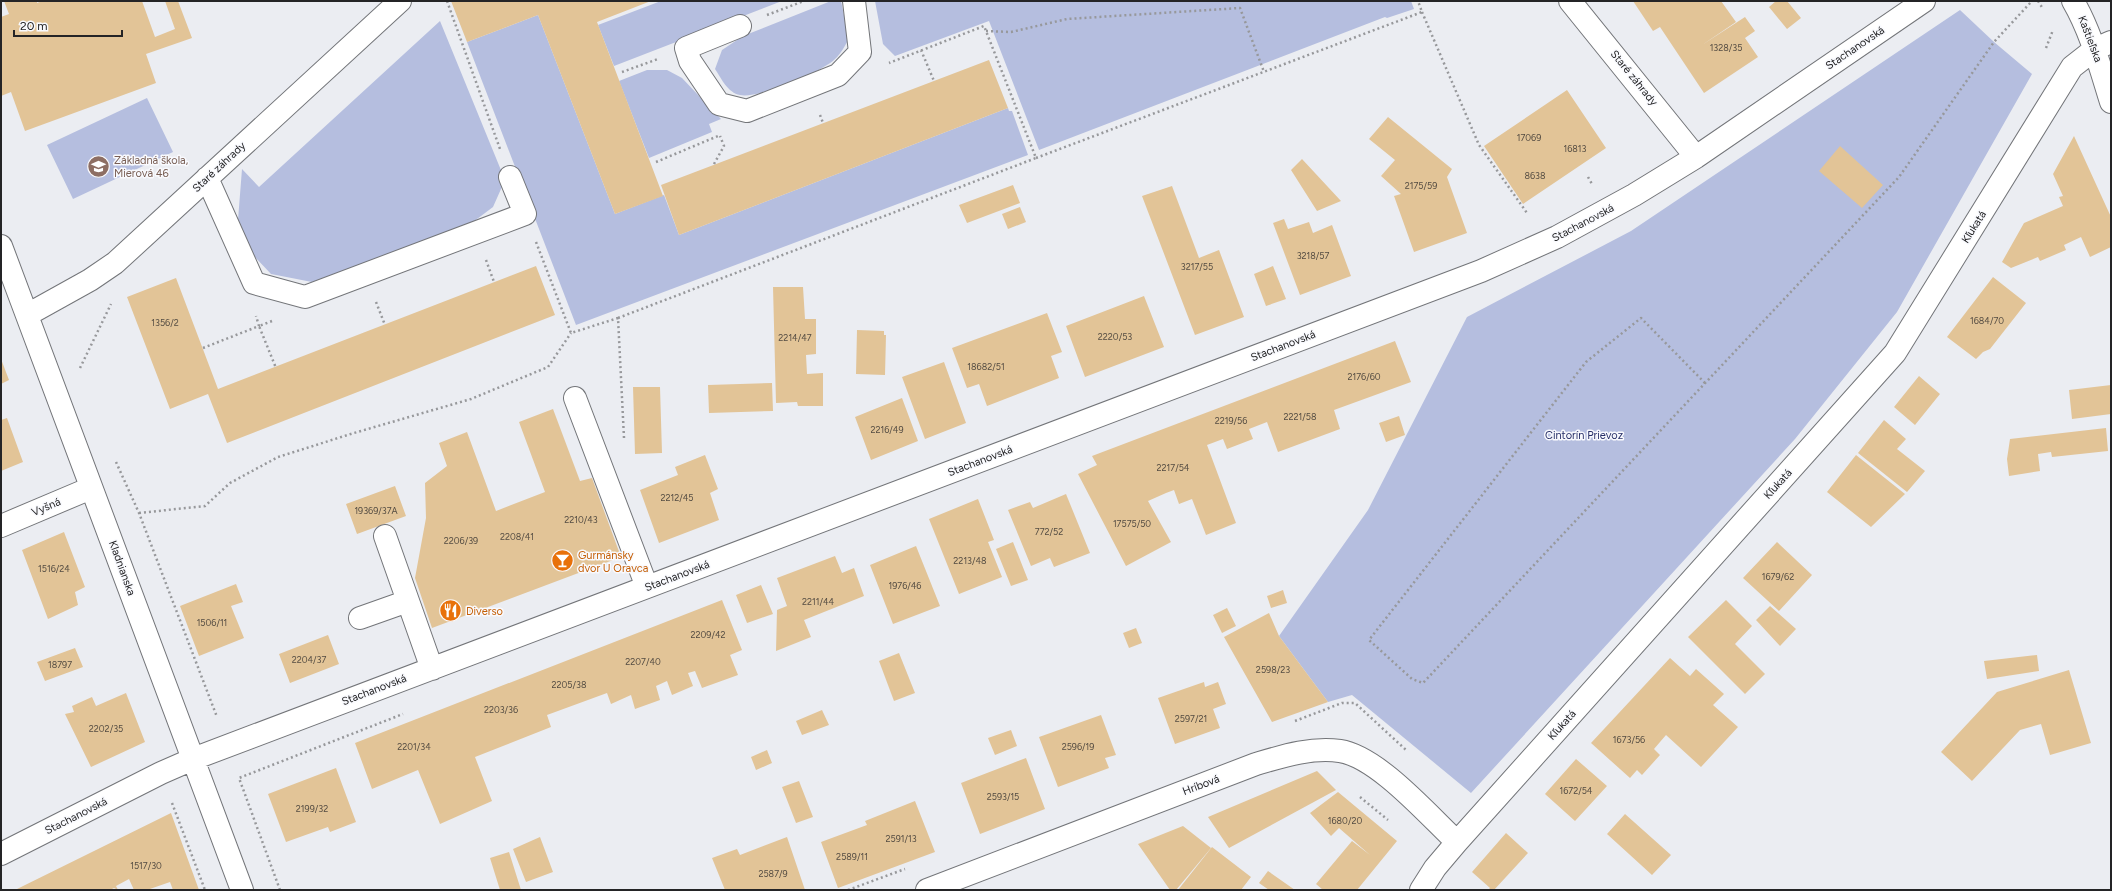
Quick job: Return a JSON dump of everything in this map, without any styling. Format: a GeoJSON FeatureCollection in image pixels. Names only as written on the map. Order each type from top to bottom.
{"type":"FeatureCollection","features":[{"type":"Feature","properties":{"kind":"street","name":"Staré záhrady"},"geometry":{"type":"LineString","coordinates":[[27,315],[90,280],[115,263],[400,1]]}},
{"type":"Feature","properties":{"kind":"street"},"geometry":{"type":"LineString","coordinates":[[740,26],[686,48],[690,61],[719,104],[747,111],[838,75],[860,52],[854,1]]}},
{"type":"Feature","properties":{"kind":"street","name":"Staré záhrady"},"geometry":{"type":"LineString","coordinates":[[1570,1],[1696,157]]}},
{"type":"Feature","properties":{"kind":"street","name":"Stachanovská"},"geometry":{"type":"LineString","coordinates":[[1,854],[161,773],[193,759],[1481,271],[1534,249],[1578,227],[1696,157],[1924,1]]}},
{"type":"Feature","properties":{"kind":"street","name":"Kaštieľska"},"geometry":{"type":"LineString","coordinates":[[2073,1],[2103,46],[2111,102]]}},
{"type":"Feature","properties":{"kind":"street","name":"Kľukatá"},"geometry":{"type":"LineString","coordinates":[[1421,890],[1435,868],[1457,842],[1895,353],[2072,67],[2103,46]]}},
{"type":"Feature","properties":{"kind":"street"},"geometry":{"type":"LineString","coordinates":[[207,178],[254,283],[305,297],[525,214],[510,177]]}},
{"type":"Feature","properties":{"kind":"street","name":"Kladnianska"},"geometry":{"type":"LineString","coordinates":[[1,246],[242,890]]}},
{"type":"Feature","properties":{"kind":"street"},"geometry":{"type":"LineString","coordinates":[[575,398],[647,587]]}},
{"type":"Feature","properties":{"kind":"street","name":"Vyšná"},"geometry":{"type":"LineString","coordinates":[[1,526],[91,488]]}},
{"type":"Feature","properties":{"kind":"street"},"geometry":{"type":"LineString","coordinates":[[385,536],[432,669]]}},
{"type":"Feature","properties":{"kind":"street"},"geometry":{"type":"LineString","coordinates":[[360,618],[408,601]]}},
{"type":"Feature","properties":{"kind":"street","name":"Hríbová"},"geometry":{"type":"LineString","coordinates":[[927,890],[1256,764],[1284,755],[1312,750],[1340,751],[1363,759],[1384,774],[1457,842]]}},
{"type":"Feature","properties":{"kind":"path"},"geometry":{"type":"LineString","coordinates":[[447,1],[510,177]]}},
{"type":"Feature","properties":{"kind":"path"},"geometry":{"type":"LineString","coordinates":[[740,26],[804,1]]}},
{"type":"Feature","properties":{"kind":"path"},"geometry":{"type":"LineString","coordinates":[[1418,1],[1479,145],[1527,213]]}},
{"type":"Feature","properties":{"kind":"path"},"geometry":{"type":"LineString","coordinates":[[1705,383],[1641,318],[1586,362],[1369,640],[1412,680],[1423,683],[1899,177],[1994,42],[2032,1]]}},
{"type":"Feature","properties":{"kind":"path"},"geometry":{"type":"LineString","coordinates":[[986,31],[1011,32],[1068,19],[1240,8],[1264,72]]}},
{"type":"Feature","properties":{"kind":"path"},"geometry":{"type":"LineString","coordinates":[[139,513],[205,506],[230,483],[278,457],[471,399],[548,367],[571,333],[618,318],[1422,12]]}},
{"type":"Feature","properties":{"kind":"path"},"geometry":{"type":"LineString","coordinates":[[860,52],[881,65],[984,26],[1036,158]]}},
{"type":"Feature","properties":{"kind":"path"},"geometry":{"type":"LineString","coordinates":[[622,72],[686,48]]}},
{"type":"Feature","properties":{"kind":"path"},"geometry":{"type":"LineString","coordinates":[[922,50],[934,81]]}},
{"type":"Feature","properties":{"kind":"path"},"geometry":{"type":"LineString","coordinates":[[656,162],[720,135]]}},
{"type":"Feature","properties":{"kind":"path"},"geometry":{"type":"LineString","coordinates":[[525,214],[571,333]]}},
{"type":"Feature","properties":{"kind":"path"},"geometry":{"type":"LineString","coordinates":[[82,375],[80,367],[113,301]]}},
{"type":"Feature","properties":{"kind":"path"},"geometry":{"type":"LineString","coordinates":[[203,348],[259,326],[254,311]]}},
{"type":"Feature","properties":{"kind":"path"},"geometry":{"type":"LineString","coordinates":[[618,318],[624,440]]}},
{"type":"Feature","properties":{"kind":"path"},"geometry":{"type":"LineString","coordinates":[[115,459],[139,513],[217,717]]}},
{"type":"Feature","properties":{"kind":"path"},"geometry":{"type":"LineString","coordinates":[[239,778],[280,890]]}},
{"type":"Feature","properties":{"kind":"path"},"geometry":{"type":"LineString","coordinates":[[1357,794],[1394,825]]}},
{"type":"Feature","properties":{"kind":"path"},"geometry":{"type":"LineString","coordinates":[[172,802],[205,890]]}},
{"type":"Feature","properties":{"kind":"green space"},"geometry":{"type":"Polygon","coordinates":[[[661,1],[782,1],[614,66],[598,25],[661,1]]]}},
{"type":"Feature","properties":{"kind":"green space"},"geometry":{"type":"Polygon","coordinates":[[[831,1],[841,1],[849,39],[835,59],[817,71],[804,77],[761,93],[740,95],[736,94],[725,85],[715,69],[722,50],[743,36],[831,1]]]}},
{"type":"Feature","properties":{"kind":"green space"},"geometry":{"type":"Polygon","coordinates":[[[875,1],[1411,1],[1414,9],[1387,18],[1385,17],[1039,150],[989,21],[895,56],[883,44],[875,1]]]}},
{"type":"Feature","properties":{"kind":"green space","name":"Cintorín Prievoz"},"geometry":{"type":"Polygon","coordinates":[[[1960,10],[1994,42],[2032,74],[1897,312],[1795,439],[1471,793],[1352,695],[1328,702],[1279,636],[1368,510],[1467,317],[1631,231],[1960,10]]]}},
{"type":"Feature","properties":{"kind":"green space"},"geometry":{"type":"Polygon","coordinates":[[[538,15],[615,214],[664,195],[679,235],[1008,108],[1009,111],[1012,111],[1028,155],[576,325],[467,42],[538,15]]]}},
{"type":"Feature","properties":{"kind":"green space"},"geometry":{"type":"Polygon","coordinates":[[[440,21],[505,180],[493,207],[469,225],[312,282],[271,274],[254,256],[238,220],[242,169],[259,187],[440,21]]]}},
{"type":"Feature","properties":{"kind":"green space"},"geometry":{"type":"Polygon","coordinates":[[[647,70],[667,70],[682,78],[721,119],[709,124],[712,132],[649,158],[619,81],[647,70]]]}},
{"type":"Feature","properties":{"kind":"green space"},"geometry":{"type":"Polygon","coordinates":[[[147,98],[173,152],[73,199],[47,145],[147,98]]]}},
{"type":"Feature","properties":{"kind":"building"},"geometry":{"type":"Polygon","coordinates":[[[4,1],[37,1],[37,3],[42,1],[142,1],[155,37],[175,29],[165,1],[178,1],[192,38],[146,54],[156,83],[25,131],[11,92],[1,96],[1,17],[9,14],[4,1]]]}},
{"type":"Feature","properties":{"kind":"building"},"geometry":{"type":"Polygon","coordinates":[[[451,1],[651,1],[597,22],[663,196],[615,214],[538,15],[467,42],[451,1]]]}},
{"type":"Feature","properties":{"kind":"building"},"geometry":{"type":"Polygon","coordinates":[[[1633,1],[1721,1],[1736,22],[1702,45],[1745,17],[1755,31],[1745,38],[1758,57],[1704,93],[1660,27],[1653,31],[1633,1]]]}},
{"type":"Feature","properties":{"kind":"building"},"geometry":{"type":"Polygon","coordinates":[[[1776,1],[1787,1],[1801,18],[1787,29],[1769,7],[1776,1]]]}},
{"type":"Feature","properties":{"kind":"building"},"geometry":{"type":"Polygon","coordinates":[[[989,60],[1008,108],[679,235],[661,185],[989,60]]]}},
{"type":"Feature","properties":{"kind":"building"},"geometry":{"type":"Polygon","coordinates":[[[1567,90],[1606,148],[1523,204],[1484,146],[1567,90]]]}},
{"type":"Feature","properties":{"kind":"building"},"geometry":{"type":"Polygon","coordinates":[[[1388,117],[1452,169],[1447,177],[1467,233],[1414,252],[1394,196],[1401,194],[1381,176],[1395,160],[1369,139],[1388,117]]]}},
{"type":"Feature","properties":{"kind":"building"},"geometry":{"type":"Polygon","coordinates":[[[2074,136],[2111,217],[2111,247],[2090,257],[2081,237],[2064,245],[2066,250],[2040,261],[2038,257],[2011,268],[2002,262],[2024,223],[2063,206],[2059,197],[2063,196],[2053,174],[2074,136]]]}},
{"type":"Feature","properties":{"kind":"building"},"geometry":{"type":"Polygon","coordinates":[[[1840,146],[1883,185],[1862,208],[1819,171],[1840,146]]]}},
{"type":"Feature","properties":{"kind":"building"},"geometry":{"type":"Polygon","coordinates":[[[1302,159],[1341,201],[1317,211],[1291,170],[1302,159]]]}},
{"type":"Feature","properties":{"kind":"building"},"geometry":{"type":"Polygon","coordinates":[[[1013,185],[1020,203],[967,223],[959,205],[1013,185]]]}},
{"type":"Feature","properties":{"kind":"building"},"geometry":{"type":"Polygon","coordinates":[[[1172,186],[1199,258],[1219,250],[1244,317],[1195,335],[1142,196],[1172,186]]]}},
{"type":"Feature","properties":{"kind":"building"},"geometry":{"type":"Polygon","coordinates":[[[1020,207],[1026,222],[1008,229],[1002,214],[1020,207]]]}},
{"type":"Feature","properties":{"kind":"building"},"geometry":{"type":"Polygon","coordinates":[[[1284,219],[1288,229],[1309,222],[1313,233],[1332,225],[1351,276],[1300,295],[1273,223],[1284,219]]]}},
{"type":"Feature","properties":{"kind":"building"},"geometry":{"type":"Polygon","coordinates":[[[536,266],[555,315],[227,443],[208,394],[170,409],[127,297],[176,278],[218,389],[536,266]]]}},
{"type":"Feature","properties":{"kind":"building"},"geometry":{"type":"Polygon","coordinates":[[[1273,266],[1286,299],[1266,306],[1254,274],[1273,266]]]}},
{"type":"Feature","properties":{"kind":"building"},"geometry":{"type":"Polygon","coordinates":[[[1993,277],[2026,303],[1990,349],[1983,352],[1976,359],[1947,337],[1993,277]]]}},
{"type":"Feature","properties":{"kind":"building"},"geometry":{"type":"Polygon","coordinates":[[[773,287],[803,287],[805,319],[816,319],[816,354],[806,355],[807,374],[823,373],[823,406],[798,406],[797,402],[776,403],[773,287]]]}},
{"type":"Feature","properties":{"kind":"building"},"geometry":{"type":"Polygon","coordinates":[[[1144,296],[1164,347],[1085,377],[1066,326],[1144,296]]]}},
{"type":"Feature","properties":{"kind":"building"},"geometry":{"type":"Polygon","coordinates":[[[1047,313],[1062,352],[1051,356],[1059,378],[987,406],[979,384],[967,388],[952,348],[1047,313]]]}},
{"type":"Feature","properties":{"kind":"building"},"geometry":{"type":"Polygon","coordinates":[[[857,330],[884,331],[884,335],[886,335],[885,375],[856,374],[857,330]]]}},
{"type":"Feature","properties":{"kind":"building"},"geometry":{"type":"Polygon","coordinates":[[[1395,341],[1411,382],[1334,410],[1340,429],[1278,452],[1267,422],[1249,429],[1253,439],[1227,449],[1223,439],[1207,445],[1236,523],[1206,535],[1192,499],[1179,504],[1174,490],[1166,493],[1148,501],[1171,542],[1126,566],[1078,474],[1097,465],[1092,456],[1395,341]]]}},
{"type":"Feature","properties":{"kind":"building"},"geometry":{"type":"Polygon","coordinates":[[[1,359],[9,380],[1,384],[1,359]]]}},
{"type":"Feature","properties":{"kind":"building"},"geometry":{"type":"Polygon","coordinates":[[[944,362],[966,423],[925,439],[902,377],[944,362]]]}},
{"type":"Feature","properties":{"kind":"building"},"geometry":{"type":"Polygon","coordinates":[[[1919,376],[1940,394],[1915,425],[1894,407],[1919,376]]]}},
{"type":"Feature","properties":{"kind":"building"},"geometry":{"type":"Polygon","coordinates":[[[772,383],[773,411],[709,413],[708,385],[772,383]]]}},
{"type":"Feature","properties":{"kind":"building"},"geometry":{"type":"Polygon","coordinates":[[[2111,385],[2111,414],[2072,419],[2069,390],[2111,385]]]}},
{"type":"Feature","properties":{"kind":"building"},"geometry":{"type":"Polygon","coordinates":[[[633,387],[660,387],[662,453],[635,454],[633,387]]]}},
{"type":"Feature","properties":{"kind":"building"},"geometry":{"type":"Polygon","coordinates":[[[902,398],[918,441],[871,460],[855,417],[902,398]]]}},
{"type":"Feature","properties":{"kind":"building"},"geometry":{"type":"Polygon","coordinates":[[[553,409],[580,481],[592,478],[621,557],[432,628],[415,578],[426,518],[425,483],[447,466],[439,443],[467,432],[496,511],[545,492],[519,422],[553,409]]]}},
{"type":"Feature","properties":{"kind":"building"},"geometry":{"type":"Polygon","coordinates":[[[1399,416],[1405,435],[1386,442],[1379,423],[1399,416]]]}},
{"type":"Feature","properties":{"kind":"building"},"geometry":{"type":"Polygon","coordinates":[[[7,418],[23,462],[1,471],[1,420],[7,418]]]}},
{"type":"Feature","properties":{"kind":"building"},"geometry":{"type":"Polygon","coordinates":[[[1884,420],[1906,439],[1897,449],[1925,471],[1907,492],[1858,453],[1884,420]]]}},
{"type":"Feature","properties":{"kind":"building"},"geometry":{"type":"Polygon","coordinates":[[[2106,428],[2108,451],[2052,457],[2051,452],[2038,454],[2040,471],[2009,476],[2007,459],[2010,439],[2106,428]]]}},
{"type":"Feature","properties":{"kind":"building"},"geometry":{"type":"Polygon","coordinates":[[[705,455],[718,489],[710,493],[719,520],[659,543],[640,490],[678,475],[675,467],[705,455]]]}},
{"type":"Feature","properties":{"kind":"building"},"geometry":{"type":"Polygon","coordinates":[[[1856,455],[1905,494],[1871,527],[1827,492],[1856,455]]]}},
{"type":"Feature","properties":{"kind":"building"},"geometry":{"type":"Polygon","coordinates":[[[395,486],[406,516],[357,534],[346,504],[395,486]]]}},
{"type":"Feature","properties":{"kind":"building"},"geometry":{"type":"Polygon","coordinates":[[[1066,494],[1090,553],[1054,567],[1050,558],[1031,566],[1008,510],[1030,502],[1033,508],[1066,494]]]}},
{"type":"Feature","properties":{"kind":"building"},"geometry":{"type":"Polygon","coordinates":[[[978,499],[994,540],[988,542],[1002,577],[959,594],[929,519],[978,499]]]}},
{"type":"Feature","properties":{"kind":"building"},"geometry":{"type":"Polygon","coordinates":[[[64,532],[85,587],[75,592],[78,605],[48,619],[22,550],[64,532]]]}},
{"type":"Feature","properties":{"kind":"building"},"geometry":{"type":"Polygon","coordinates":[[[1013,542],[1028,580],[1011,586],[996,549],[1013,542]]]}},
{"type":"Feature","properties":{"kind":"building"},"geometry":{"type":"Polygon","coordinates":[[[1777,542],[1812,575],[1779,611],[1743,578],[1777,542]]]}},
{"type":"Feature","properties":{"kind":"building"},"geometry":{"type":"Polygon","coordinates":[[[916,546],[940,606],[893,624],[870,565],[916,546]]]}},
{"type":"Feature","properties":{"kind":"building"},"geometry":{"type":"Polygon","coordinates":[[[835,556],[842,573],[854,568],[864,596],[804,620],[811,637],[776,651],[777,610],[787,606],[777,578],[835,556]]]}},
{"type":"Feature","properties":{"kind":"building"},"geometry":{"type":"Polygon","coordinates":[[[236,584],[243,602],[231,606],[244,638],[199,656],[180,606],[236,584]]]}},
{"type":"Feature","properties":{"kind":"building"},"geometry":{"type":"Polygon","coordinates":[[[761,585],[773,614],[747,623],[736,595],[761,585]]]}},
{"type":"Feature","properties":{"kind":"building"},"geometry":{"type":"Polygon","coordinates":[[[1283,590],[1287,603],[1271,608],[1267,596],[1283,590]]]}},
{"type":"Feature","properties":{"kind":"building"},"geometry":{"type":"Polygon","coordinates":[[[722,600],[742,650],[730,655],[738,675],[702,688],[695,671],[688,673],[693,686],[672,695],[667,681],[656,686],[660,700],[635,709],[631,695],[611,704],[607,693],[547,715],[551,727],[475,757],[492,801],[440,824],[418,770],[372,789],[355,743],[722,600]]]}},
{"type":"Feature","properties":{"kind":"building"},"geometry":{"type":"Polygon","coordinates":[[[1726,600],[1752,626],[1735,644],[1765,674],[1745,694],[1688,637],[1726,600]]]}},
{"type":"Feature","properties":{"kind":"building"},"geometry":{"type":"Polygon","coordinates":[[[1770,606],[1796,629],[1780,646],[1756,620],[1770,606]]]}},
{"type":"Feature","properties":{"kind":"building"},"geometry":{"type":"Polygon","coordinates":[[[1227,608],[1236,626],[1222,633],[1213,615],[1227,608]]]}},
{"type":"Feature","properties":{"kind":"building"},"geometry":{"type":"Polygon","coordinates":[[[1269,613],[1279,636],[1328,702],[1272,722],[1224,637],[1269,613]]]}},
{"type":"Feature","properties":{"kind":"building"},"geometry":{"type":"Polygon","coordinates":[[[1136,628],[1142,643],[1129,648],[1123,633],[1136,628]]]}},
{"type":"Feature","properties":{"kind":"building"},"geometry":{"type":"Polygon","coordinates":[[[328,635],[339,664],[290,683],[279,654],[328,635]]]}},
{"type":"Feature","properties":{"kind":"building"},"geometry":{"type":"Polygon","coordinates":[[[75,648],[83,667],[45,681],[37,662],[75,648]]]}},
{"type":"Feature","properties":{"kind":"building"},"geometry":{"type":"Polygon","coordinates":[[[899,653],[915,693],[894,701],[879,661],[899,653]]]}},
{"type":"Feature","properties":{"kind":"building"},"geometry":{"type":"Polygon","coordinates":[[[2037,655],[2039,671],[1987,679],[1984,661],[2037,655]]]}},
{"type":"Feature","properties":{"kind":"building"},"geometry":{"type":"Polygon","coordinates":[[[1670,658],[1690,676],[1696,669],[1724,694],[1713,705],[1738,727],[1701,767],[1666,735],[1654,749],[1660,755],[1642,775],[1637,770],[1630,778],[1591,743],[1670,658]]]}},
{"type":"Feature","properties":{"kind":"building"},"geometry":{"type":"Polygon","coordinates":[[[2069,670],[2091,743],[2050,755],[2041,724],[2020,730],[1972,781],[1941,752],[1997,692],[2069,670]]]}},
{"type":"Feature","properties":{"kind":"building"},"geometry":{"type":"Polygon","coordinates":[[[1204,682],[1205,687],[1218,682],[1226,704],[1213,709],[1220,728],[1175,744],[1158,698],[1204,682]]]}},
{"type":"Feature","properties":{"kind":"building"},"geometry":{"type":"Polygon","coordinates":[[[126,693],[145,742],[91,767],[65,714],[74,712],[72,706],[92,697],[96,706],[126,693]]]}},
{"type":"Feature","properties":{"kind":"building"},"geometry":{"type":"Polygon","coordinates":[[[822,710],[829,725],[802,735],[796,721],[822,710]]]}},
{"type":"Feature","properties":{"kind":"building"},"geometry":{"type":"Polygon","coordinates":[[[1101,715],[1116,755],[1105,758],[1109,768],[1058,787],[1039,737],[1101,715]]]}},
{"type":"Feature","properties":{"kind":"building"},"geometry":{"type":"Polygon","coordinates":[[[1011,730],[1017,746],[995,755],[988,738],[1011,730]]]}},
{"type":"Feature","properties":{"kind":"building"},"geometry":{"type":"Polygon","coordinates":[[[767,750],[772,763],[756,770],[751,757],[767,750]]]}},
{"type":"Feature","properties":{"kind":"building"},"geometry":{"type":"Polygon","coordinates":[[[1026,758],[1045,809],[980,834],[961,783],[1026,758]]]}},
{"type":"Feature","properties":{"kind":"building"},"geometry":{"type":"Polygon","coordinates":[[[1576,759],[1607,786],[1575,821],[1545,794],[1576,759]]]}},
{"type":"Feature","properties":{"kind":"building"},"geometry":{"type":"Polygon","coordinates":[[[336,768],[356,822],[330,832],[328,827],[286,842],[268,794],[336,768]]]}},
{"type":"Feature","properties":{"kind":"building"},"geometry":{"type":"Polygon","coordinates":[[[1317,771],[1336,790],[1229,848],[1208,817],[1317,771]]]}},
{"type":"Feature","properties":{"kind":"building"},"geometry":{"type":"Polygon","coordinates":[[[799,781],[813,817],[796,823],[782,787],[799,781]]]}},
{"type":"Feature","properties":{"kind":"building"},"geometry":{"type":"Polygon","coordinates":[[[1338,792],[1397,841],[1357,890],[1323,890],[1316,884],[1352,841],[1370,855],[1339,828],[1331,836],[1310,813],[1338,792]]]}},
{"type":"Feature","properties":{"kind":"building"},"geometry":{"type":"Polygon","coordinates":[[[915,801],[935,852],[838,888],[821,842],[867,825],[865,821],[915,801]]]}},
{"type":"Feature","properties":{"kind":"building"},"geometry":{"type":"Polygon","coordinates":[[[171,813],[199,890],[173,890],[170,882],[147,890],[134,890],[129,879],[116,886],[118,890],[114,888],[110,890],[15,890],[171,813]]]}},
{"type":"Feature","properties":{"kind":"building"},"geometry":{"type":"Polygon","coordinates":[[[1625,814],[1671,855],[1652,875],[1607,834],[1625,814]]]}},
{"type":"Feature","properties":{"kind":"building"},"geometry":{"type":"Polygon","coordinates":[[[1183,826],[1211,848],[1176,890],[1170,890],[1138,844],[1183,826]]]}},
{"type":"Feature","properties":{"kind":"building"},"geometry":{"type":"Polygon","coordinates":[[[1506,833],[1528,853],[1494,890],[1488,890],[1490,888],[1472,872],[1506,833]]]}},
{"type":"Feature","properties":{"kind":"building"},"geometry":{"type":"Polygon","coordinates":[[[540,837],[553,872],[526,882],[513,849],[540,837]]]}},
{"type":"Feature","properties":{"kind":"building"},"geometry":{"type":"Polygon","coordinates":[[[787,837],[805,890],[725,890],[712,858],[737,849],[740,855],[787,837]]]}},
{"type":"Feature","properties":{"kind":"building"},"geometry":{"type":"Polygon","coordinates":[[[1212,847],[1251,877],[1241,890],[1178,890],[1212,847]]]}},
{"type":"Feature","properties":{"kind":"building"},"geometry":{"type":"Polygon","coordinates":[[[509,852],[521,890],[500,890],[490,858],[509,852]]]}},
{"type":"Feature","properties":{"kind":"building"},"geometry":{"type":"Polygon","coordinates":[[[1268,871],[1295,890],[1269,890],[1259,883],[1268,871]]]}},
{"type":"Feature","properties":{"kind":"place","name":"Základná škola, Mierová 46"},"geometry":{"type":"Point","coordinates":[99,166]}},
{"type":"Feature","properties":{"kind":"place","name":"Gurmánsky dvor U Oravca"},"geometry":{"type":"Point","coordinates":[562,561]}},
{"type":"Feature","properties":{"kind":"place","name":"Diverso"},"geometry":{"type":"Point","coordinates":[451,611]}}]}
